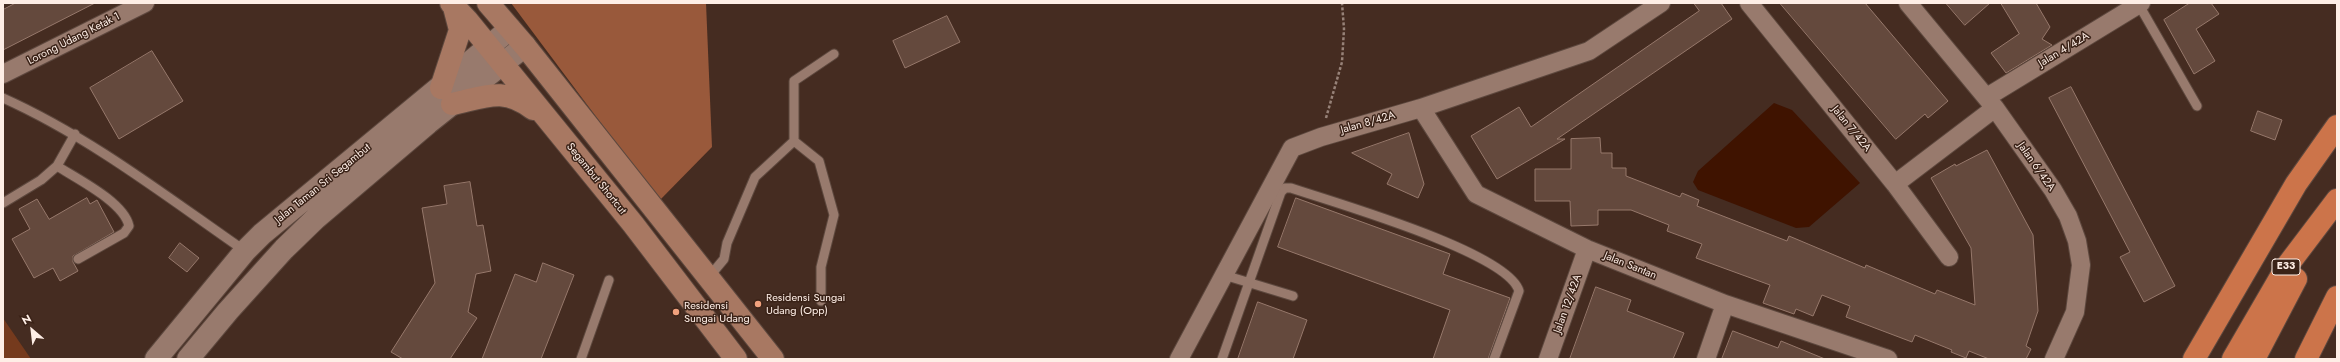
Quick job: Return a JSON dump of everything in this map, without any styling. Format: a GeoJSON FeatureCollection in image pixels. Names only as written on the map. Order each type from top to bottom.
{"type":"FeatureCollection","features":[{"type":"Feature","properties":{"kind":"highway"},"geometry":{"type":"LineString","coordinates":[[2194,359],[2296,184],[2337,126]]}},
{"type":"Feature","properties":{"kind":"highway","name":"E33"},"geometry":{"type":"LineString","coordinates":[[2254,359],[2337,200]]}},
{"type":"Feature","properties":{"kind":"highway","name":"E33"},"geometry":{"type":"LineString","coordinates":[[2233,359],[2287,266],[2337,200]]}},
{"type":"Feature","properties":{"kind":"highway"},"geometry":{"type":"LineString","coordinates":[[2306,359],[2337,297]]}},
{"type":"Feature","properties":{"kind":"main road"},"geometry":{"type":"LineString","coordinates":[[488,3],[525,46],[773,359]]}},
{"type":"Feature","properties":{"kind":"main road"},"geometry":{"type":"LineString","coordinates":[[452,5],[460,30],[446,96],[503,94],[520,98],[551,124]]}},
{"type":"Feature","properties":{"kind":"main road","name":"Segambut Shortcut"},"geometry":{"type":"LineString","coordinates":[[452,5],[496,56],[629,219],[736,359]]}},
{"type":"Feature","properties":{"kind":"street","name":"Lorong Udang Ketak 1"},"geometry":{"type":"LineString","coordinates":[[3,74],[145,3]]}},
{"type":"Feature","properties":{"kind":"street","name":"Jalan 8/42A"},"geometry":{"type":"LineString","coordinates":[[1179,359],[1292,148],[1321,137],[1421,108],[1589,51],[1661,3]]}},
{"type":"Feature","properties":{"kind":"street","name":"Jalan 7/42A"},"geometry":{"type":"LineString","coordinates":[[1749,3],[1895,184],[1949,257]]}},
{"type":"Feature","properties":{"kind":"street","name":"Jalan 6/42A"},"geometry":{"type":"LineString","coordinates":[[1908,3],[1991,103],[2053,190],[2068,216],[2077,242],[2081,265],[2075,312],[2054,359]]}},
{"type":"Feature","properties":{"kind":"street","name":"Jalan 4/42A"},"geometry":{"type":"LineString","coordinates":[[1895,184],[1991,103],[2140,4]]}},
{"type":"Feature","properties":{"kind":"street","name":"Jalan Taman Sri Segambut"},"geometry":{"type":"LineString","coordinates":[[496,56],[510,30]]}},
{"type":"Feature","properties":{"kind":"street","name":"Jalan Taman Sri Segambut"},"geometry":{"type":"LineString","coordinates":[[156,359],[245,251],[262,234],[446,96],[496,56],[525,46]]}},
{"type":"Feature","properties":{"kind":"street","name":"Jalan Taman Sri Segambut"},"geometry":{"type":"LineString","coordinates":[[188,359],[228,310],[284,249],[446,96]]}},
{"type":"Feature","properties":{"kind":"street","name":"Jalan Santan"},"geometry":{"type":"LineString","coordinates":[[1421,108],[1476,194],[1587,249],[1725,304],[1888,359]]}},
{"type":"Feature","properties":{"kind":"street","name":"Jalan 12/42A"},"geometry":{"type":"LineString","coordinates":[[1548,359],[1587,249]]}},
{"type":"Feature","properties":{"kind":"street"},"geometry":{"type":"LineString","coordinates":[[1706,359],[1725,304]]}},
{"type":"Feature","properties":{"kind":"lane"},"geometry":{"type":"LineString","coordinates":[[2140,4],[2197,106]]}},
{"type":"Feature","properties":{"kind":"lane"},"geometry":{"type":"LineString","coordinates":[[709,277],[724,258],[727,243],[755,177],[794,141],[794,81],[834,54]]}},
{"type":"Feature","properties":{"kind":"lane"},"geometry":{"type":"LineString","coordinates":[[3,98],[44,117],[75,134],[245,251]]}},
{"type":"Feature","properties":{"kind":"lane"},"geometry":{"type":"LineString","coordinates":[[3,203],[41,180],[57,166],[75,134]]}},
{"type":"Feature","properties":{"kind":"lane"},"geometry":{"type":"LineString","coordinates":[[794,141],[819,161],[834,215],[821,267],[821,301]]}},
{"type":"Feature","properties":{"kind":"lane"},"geometry":{"type":"LineString","coordinates":[[57,166],[109,200],[127,220],[129,226],[124,233],[78,259]]}},
{"type":"Feature","properties":{"kind":"lane"},"geometry":{"type":"LineString","coordinates":[[1222,359],[1281,192],[1285,188],[1291,188],[1446,241],[1506,274],[1517,284],[1519,291],[1494,359]]}},
{"type":"Feature","properties":{"kind":"lane"},"geometry":{"type":"LineString","coordinates":[[1224,275],[1293,296]]}},
{"type":"Feature","properties":{"kind":"lane"},"geometry":{"type":"LineString","coordinates":[[581,359],[609,280]]}},
{"type":"Feature","properties":{"kind":"path"},"geometry":{"type":"LineString","coordinates":[[1321,137],[1342,62],[1344,29],[1342,3]]}},
{"type":"Feature","properties":{"kind":"shaded area"},"geometry":{"type":"Polygon","coordinates":[[[511,3],[706,3],[712,147],[659,201],[511,3]]]}},
{"type":"Feature","properties":{"kind":"shaded area"},"geometry":{"type":"Polygon","coordinates":[[[1774,103],[1792,110],[1860,183],[1809,227],[1796,228],[1698,190],[1693,182],[1698,171],[1774,103]]]}},
{"type":"Feature","properties":{"kind":"shaded area"},"geometry":{"type":"Polygon","coordinates":[[[3,318],[31,359],[3,359],[3,318]]]}},
{"type":"Feature","properties":{"kind":"building"},"geometry":{"type":"Polygon","coordinates":[[[16,3],[95,3],[3,50],[3,10],[16,3]]]}},
{"type":"Feature","properties":{"kind":"building"},"geometry":{"type":"Polygon","coordinates":[[[1694,3],[1721,3],[1732,19],[1557,139],[1565,139],[1497,179],[1471,136],[1519,107],[1531,127],[1699,11],[1694,3]]]}},
{"type":"Feature","properties":{"kind":"building"},"geometry":{"type":"Polygon","coordinates":[[[1780,3],[1865,3],[1948,101],[1928,118],[1925,114],[1896,139],[1780,3]]]}},
{"type":"Feature","properties":{"kind":"building"},"geometry":{"type":"Polygon","coordinates":[[[1946,3],[1990,3],[1965,25],[1946,3]]]}},
{"type":"Feature","properties":{"kind":"building"},"geometry":{"type":"Polygon","coordinates":[[[2001,3],[2036,3],[2050,27],[2042,39],[2052,45],[2006,73],[1991,53],[2019,34],[2001,3]]]}},
{"type":"Feature","properties":{"kind":"building"},"geometry":{"type":"Polygon","coordinates":[[[2190,3],[2211,3],[2219,14],[2196,29],[2215,61],[2194,74],[2164,20],[2190,3]]]}},
{"type":"Feature","properties":{"kind":"building"},"geometry":{"type":"Polygon","coordinates":[[[947,16],[960,42],[905,68],[893,41],[947,16]]]}},
{"type":"Feature","properties":{"kind":"building"},"geometry":{"type":"Polygon","coordinates":[[[152,51],[183,101],[119,139],[90,88],[152,51]]]}},
{"type":"Feature","properties":{"kind":"building"},"geometry":{"type":"Polygon","coordinates":[[[2071,87],[2175,286],[2144,302],[2120,257],[2130,252],[2049,98],[2071,87]]]}},
{"type":"Feature","properties":{"kind":"building"},"geometry":{"type":"Polygon","coordinates":[[[2258,111],[2282,120],[2275,140],[2251,131],[2258,111]]]}},
{"type":"Feature","properties":{"kind":"building"},"geometry":{"type":"Polygon","coordinates":[[[1409,133],[1424,184],[1418,198],[1387,184],[1392,174],[1352,153],[1409,133]]]}},
{"type":"Feature","properties":{"kind":"building"},"geometry":{"type":"Polygon","coordinates":[[[1600,138],[1601,153],[1612,153],[1612,168],[1626,168],[1626,176],[1680,197],[1682,193],[1699,200],[1697,206],[1787,241],[1789,236],[1865,268],[1866,265],[1935,294],[1937,290],[1975,305],[1971,248],[1931,178],[1955,164],[1956,166],[1987,150],[2033,235],[2038,311],[2026,346],[2031,349],[2026,359],[1989,359],[1969,351],[1966,358],[1951,352],[1952,350],[1915,335],[1912,342],[1846,317],[1850,306],[1822,295],[1813,316],[1796,309],[1794,314],[1763,303],[1770,285],[1696,258],[1702,244],[1667,231],[1669,225],[1631,210],[1598,210],[1598,225],[1571,226],[1570,201],[1535,201],[1535,169],[1571,169],[1571,139],[1600,138]]]}},
{"type":"Feature","properties":{"kind":"building"},"geometry":{"type":"Polygon","coordinates":[[[470,182],[477,226],[483,225],[491,271],[476,274],[468,312],[477,318],[450,359],[403,359],[391,352],[435,283],[422,208],[447,204],[444,186],[470,182]]]}},
{"type":"Feature","properties":{"kind":"building"},"geometry":{"type":"Polygon","coordinates":[[[87,198],[90,204],[97,200],[114,232],[73,256],[73,262],[78,271],[60,281],[53,268],[34,278],[12,239],[30,229],[19,209],[37,199],[49,219],[87,198]]]}},
{"type":"Feature","properties":{"kind":"building"},"geometry":{"type":"Polygon","coordinates":[[[1296,198],[1450,254],[1443,274],[1510,298],[1488,359],[1433,359],[1450,310],[1278,247],[1296,198]]]}},
{"type":"Feature","properties":{"kind":"building"},"geometry":{"type":"Polygon","coordinates":[[[180,243],[199,258],[187,272],[169,258],[180,243]]]}},
{"type":"Feature","properties":{"kind":"building"},"geometry":{"type":"Polygon","coordinates":[[[543,263],[574,275],[541,359],[482,359],[515,274],[536,282],[543,263]]]}},
{"type":"Feature","properties":{"kind":"building"},"geometry":{"type":"Polygon","coordinates":[[[1596,287],[1631,300],[1627,311],[1684,333],[1673,359],[1570,359],[1596,287]]]}},
{"type":"Feature","properties":{"kind":"building"},"geometry":{"type":"Polygon","coordinates":[[[1258,302],[1307,320],[1293,359],[1238,359],[1258,302]]]}},
{"type":"Feature","properties":{"kind":"building"},"geometry":{"type":"Polygon","coordinates":[[[1733,331],[1778,348],[1781,341],[1825,359],[1722,359],[1733,331]]]}},
{"type":"Feature","properties":{"kind":"place","name":"Residensi Sungai Udang (Opp)"},"geometry":{"type":"Point","coordinates":[758,304]}},
{"type":"Feature","properties":{"kind":"place","name":"Residensi Sungai Udang"},"geometry":{"type":"Point","coordinates":[676,312]}}]}
